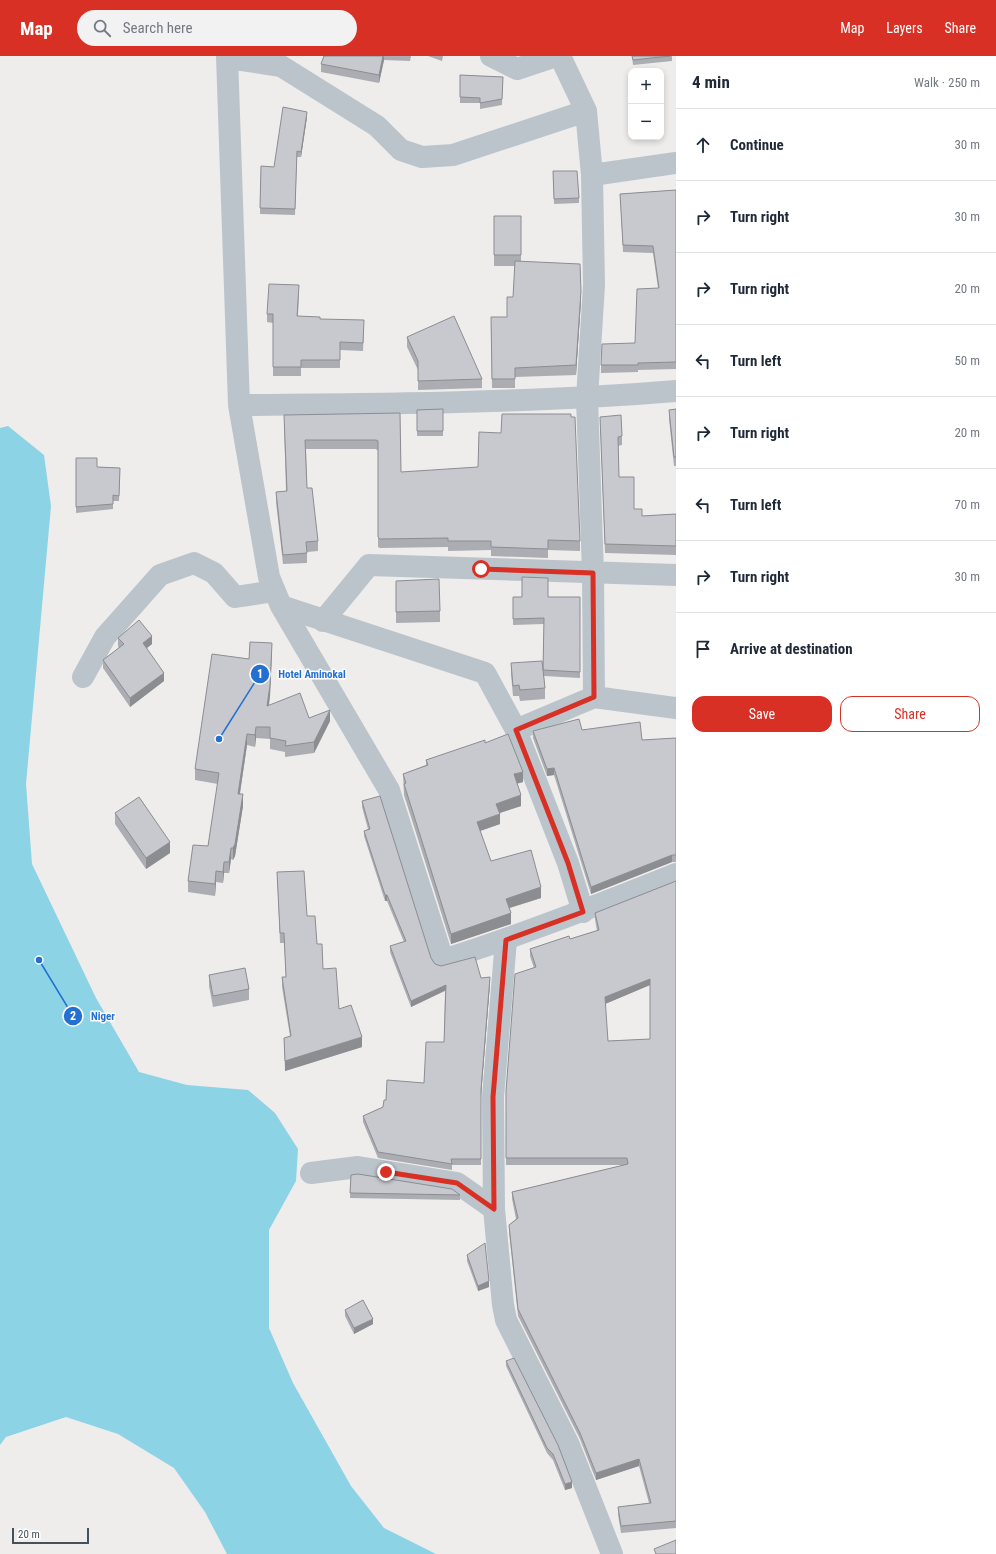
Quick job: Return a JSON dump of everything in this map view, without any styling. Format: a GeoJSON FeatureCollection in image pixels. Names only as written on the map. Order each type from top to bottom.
{"type":"FeatureCollection","features":[{"type":"Feature","properties":{"kind":"street"},"geometry":{"type":"LineString","coordinates":[[491,56],[517,69],[556,56]]}},
{"type":"Feature","properties":{"kind":"street"},"geometry":{"type":"LineString","coordinates":[[560,56],[586,111],[592,175],[594,285],[587,398],[593,573],[594,697]]}},
{"type":"Feature","properties":{"kind":"street"},"geometry":{"type":"LineString","coordinates":[[586,111],[453,155],[422,157],[400,150],[377,126],[282,61],[228,57],[240,405],[269,578],[278,598],[388,790],[443,960],[506,940],[583,912],[676,874]]}},
{"type":"Feature","properties":{"kind":"street"},"geometry":{"type":"LineString","coordinates":[[592,175],[676,163]]}},
{"type":"Feature","properties":{"kind":"street"},"geometry":{"type":"LineString","coordinates":[[240,405],[376,404],[587,398],[676,392]]}},
{"type":"Feature","properties":{"kind":"street"},"geometry":{"type":"LineString","coordinates":[[83,677],[105,637],[160,575],[194,563],[214,573],[235,597],[278,598],[323,620],[485,673],[516,730],[568,863],[583,912]]}},
{"type":"Feature","properties":{"kind":"street"},"geometry":{"type":"LineString","coordinates":[[323,620],[369,565],[676,575]]}},
{"type":"Feature","properties":{"kind":"street"},"geometry":{"type":"LineString","coordinates":[[516,730],[594,697],[676,708]]}},
{"type":"Feature","properties":{"kind":"street"},"geometry":{"type":"LineString","coordinates":[[506,940],[493,1097],[494,1209],[506,1320],[570,1445],[612,1554]]}},
{"type":"Feature","properties":{"kind":"street"},"geometry":{"type":"LineString","coordinates":[[311,1173],[358,1167],[457,1183],[494,1209]]}},
{"type":"Feature","properties":{"kind":"water"},"geometry":{"type":"Polygon","coordinates":[[[8,426],[44,455],[51,506],[26,784],[32,864],[96,998],[139,1072],[187,1085],[248,1090],[275,1113],[298,1149],[296,1181],[269,1230],[269,1328],[293,1383],[351,1486],[384,1528],[436,1554],[227,1554],[205,1512],[174,1468],[118,1434],[66,1417],[6,1437],[0,1445],[0,428],[8,426]]]}},
{"type":"Feature","properties":{"kind":"building"},"geometry":{"type":"Polygon","coordinates":[[[324,56],[383,56],[379,75],[321,64],[324,56]]]}},
{"type":"Feature","properties":{"kind":"building"},"geometry":{"type":"Polygon","coordinates":[[[632,56],[670,56],[633,60],[632,56]]]}},
{"type":"Feature","properties":{"kind":"building"},"geometry":{"type":"Polygon","coordinates":[[[460,75],[503,77],[502,99],[480,103],[480,98],[460,97],[460,75]]]}},
{"type":"Feature","properties":{"kind":"building"},"geometry":{"type":"Polygon","coordinates":[[[283,107],[307,112],[301,152],[297,151],[295,209],[260,208],[261,166],[274,167],[283,107]]]}},
{"type":"Feature","properties":{"kind":"building"},"geometry":{"type":"Polygon","coordinates":[[[553,171],[577,171],[579,198],[554,199],[553,171]]]}},
{"type":"Feature","properties":{"kind":"building"},"geometry":{"type":"Polygon","coordinates":[[[676,190],[676,362],[638,363],[638,365],[601,365],[602,344],[635,343],[637,289],[659,288],[653,246],[623,245],[620,194],[676,190]]]}},
{"type":"Feature","properties":{"kind":"building"},"geometry":{"type":"Polygon","coordinates":[[[494,216],[521,216],[521,255],[494,255],[494,216]]]}},
{"type":"Feature","properties":{"kind":"building"},"geometry":{"type":"Polygon","coordinates":[[[515,261],[580,264],[581,291],[576,365],[515,368],[515,379],[492,379],[491,317],[507,317],[507,297],[513,297],[515,261]]]}},
{"type":"Feature","properties":{"kind":"building"},"geometry":{"type":"Polygon","coordinates":[[[269,284],[299,285],[297,316],[320,317],[320,319],[364,320],[363,343],[340,342],[340,360],[301,360],[301,367],[273,367],[273,314],[267,314],[269,284]]]}},
{"type":"Feature","properties":{"kind":"building"},"geometry":{"type":"Polygon","coordinates":[[[454,316],[482,379],[418,381],[418,361],[407,337],[454,316]]]}},
{"type":"Feature","properties":{"kind":"building"},"geometry":{"type":"Polygon","coordinates":[[[443,409],[443,431],[417,431],[417,410],[443,409]]]}},
{"type":"Feature","properties":{"kind":"building"},"geometry":{"type":"Polygon","coordinates":[[[676,409],[676,457],[674,457],[669,410],[676,409]]]}},
{"type":"Feature","properties":{"kind":"building"},"geometry":{"type":"Polygon","coordinates":[[[400,413],[401,472],[478,467],[479,432],[501,433],[502,414],[571,414],[571,417],[575,417],[580,541],[548,540],[548,549],[491,547],[491,541],[448,541],[448,538],[380,539],[378,537],[378,441],[305,440],[307,488],[312,488],[318,541],[306,542],[307,553],[283,555],[276,492],[287,491],[284,415],[400,413]]]}},
{"type":"Feature","properties":{"kind":"building"},"geometry":{"type":"Polygon","coordinates":[[[621,415],[622,436],[618,437],[619,477],[634,477],[634,509],[642,509],[642,516],[676,514],[676,546],[605,544],[600,417],[621,415]]]}},
{"type":"Feature","properties":{"kind":"building"},"geometry":{"type":"Polygon","coordinates":[[[76,458],[97,458],[97,467],[120,468],[119,496],[113,495],[113,504],[76,507],[76,458]]]}},
{"type":"Feature","properties":{"kind":"building"},"geometry":{"type":"Polygon","coordinates":[[[522,577],[548,578],[548,597],[580,597],[580,672],[543,670],[544,618],[513,619],[513,597],[522,597],[522,577]]]}},
{"type":"Feature","properties":{"kind":"building"},"geometry":{"type":"Polygon","coordinates":[[[439,579],[440,611],[396,612],[396,581],[439,579]]]}},
{"type":"Feature","properties":{"kind":"building"},"geometry":{"type":"Polygon","coordinates":[[[139,620],[152,636],[143,643],[164,673],[130,698],[103,660],[124,644],[118,638],[139,620]]]}},
{"type":"Feature","properties":{"kind":"building"},"geometry":{"type":"Polygon","coordinates":[[[250,642],[272,643],[270,685],[267,706],[300,693],[309,718],[330,710],[314,742],[285,746],[286,741],[270,738],[270,727],[256,727],[255,735],[247,734],[238,794],[243,794],[235,844],[233,848],[231,848],[229,862],[224,862],[223,872],[216,871],[215,884],[188,881],[193,845],[208,846],[219,773],[195,769],[212,654],[249,659],[250,642]]]}},
{"type":"Feature","properties":{"kind":"building"},"geometry":{"type":"Polygon","coordinates":[[[542,661],[545,688],[520,690],[519,685],[513,686],[511,663],[542,661]]]}},
{"type":"Feature","properties":{"kind":"building"},"geometry":{"type":"Polygon","coordinates":[[[579,719],[582,730],[640,722],[642,740],[676,738],[676,855],[672,855],[591,887],[554,768],[547,769],[533,731],[579,719]]]}},
{"type":"Feature","properties":{"kind":"building"},"geometry":{"type":"Polygon","coordinates":[[[508,734],[523,772],[514,774],[521,795],[496,804],[500,814],[477,822],[491,861],[531,850],[541,887],[506,899],[511,913],[451,934],[404,784],[406,783],[403,774],[428,765],[426,760],[485,740],[485,743],[508,734]]]}},
{"type":"Feature","properties":{"kind":"building"},"geometry":{"type":"Polygon","coordinates":[[[380,796],[431,958],[435,964],[441,966],[475,957],[481,978],[490,977],[481,1090],[481,1159],[451,1159],[452,1164],[378,1152],[363,1116],[383,1107],[384,1100],[386,1100],[387,1080],[424,1083],[426,1042],[444,1042],[446,985],[411,1001],[390,946],[406,941],[387,895],[385,895],[364,831],[370,829],[362,801],[380,796]]]}},
{"type":"Feature","properties":{"kind":"building"},"geometry":{"type":"Polygon","coordinates":[[[139,797],[170,842],[146,858],[115,813],[139,797]]]}},
{"type":"Feature","properties":{"kind":"building"},"geometry":{"type":"Polygon","coordinates":[[[304,871],[307,916],[315,916],[317,944],[322,944],[323,969],[336,968],[339,1009],[351,1005],[362,1037],[285,1061],[284,1038],[291,1036],[282,977],[286,977],[284,933],[280,933],[277,872],[304,871]]]}},
{"type":"Feature","properties":{"kind":"building"},"geometry":{"type":"Polygon","coordinates":[[[676,881],[676,1521],[621,1526],[618,1507],[651,1503],[639,1459],[596,1473],[580,1433],[518,1309],[509,1225],[518,1218],[512,1192],[628,1164],[627,1158],[506,1158],[506,1091],[515,974],[536,967],[530,949],[569,936],[570,939],[599,930],[595,913],[676,881]],[[650,979],[605,997],[608,1041],[650,1039],[650,979]]]}},
{"type":"Feature","properties":{"kind":"building"},"geometry":{"type":"Polygon","coordinates":[[[245,968],[249,989],[213,996],[209,975],[245,968]]]}},
{"type":"Feature","properties":{"kind":"building"},"geometry":{"type":"Polygon","coordinates":[[[358,1174],[452,1189],[460,1195],[350,1193],[351,1175],[358,1174]]]}},
{"type":"Feature","properties":{"kind":"building"},"geometry":{"type":"Polygon","coordinates":[[[485,1243],[489,1281],[478,1286],[467,1255],[485,1243]]]}},
{"type":"Feature","properties":{"kind":"building"},"geometry":{"type":"Polygon","coordinates":[[[363,1300],[373,1319],[354,1328],[345,1310],[363,1300]]]}},
{"type":"Feature","properties":{"kind":"building"},"geometry":{"type":"Polygon","coordinates":[[[514,1358],[558,1445],[572,1482],[565,1484],[553,1454],[547,1448],[506,1361],[514,1358]]]}},
{"type":"Feature","properties":{"kind":"building"},"geometry":{"type":"Polygon","coordinates":[[[676,1540],[676,1554],[656,1554],[654,1549],[676,1540]]]}},
{"type":"Feature","properties":{"kind":"place","name":"Hotel Aminokal"},"geometry":{"type":"Point","coordinates":[219,739]}},
{"type":"Feature","properties":{"kind":"place","name":"Niger"},"geometry":{"type":"Point","coordinates":[39,960]}},
{"type":"Feature","properties":{"kind":"route"},"geometry":{"type":"LineString","coordinates":[[386,1172],[457,1183],[494,1209],[493,1097],[506,940],[583,912],[568,863],[516,730],[594,697],[593,573],[481,569]]}}]}
